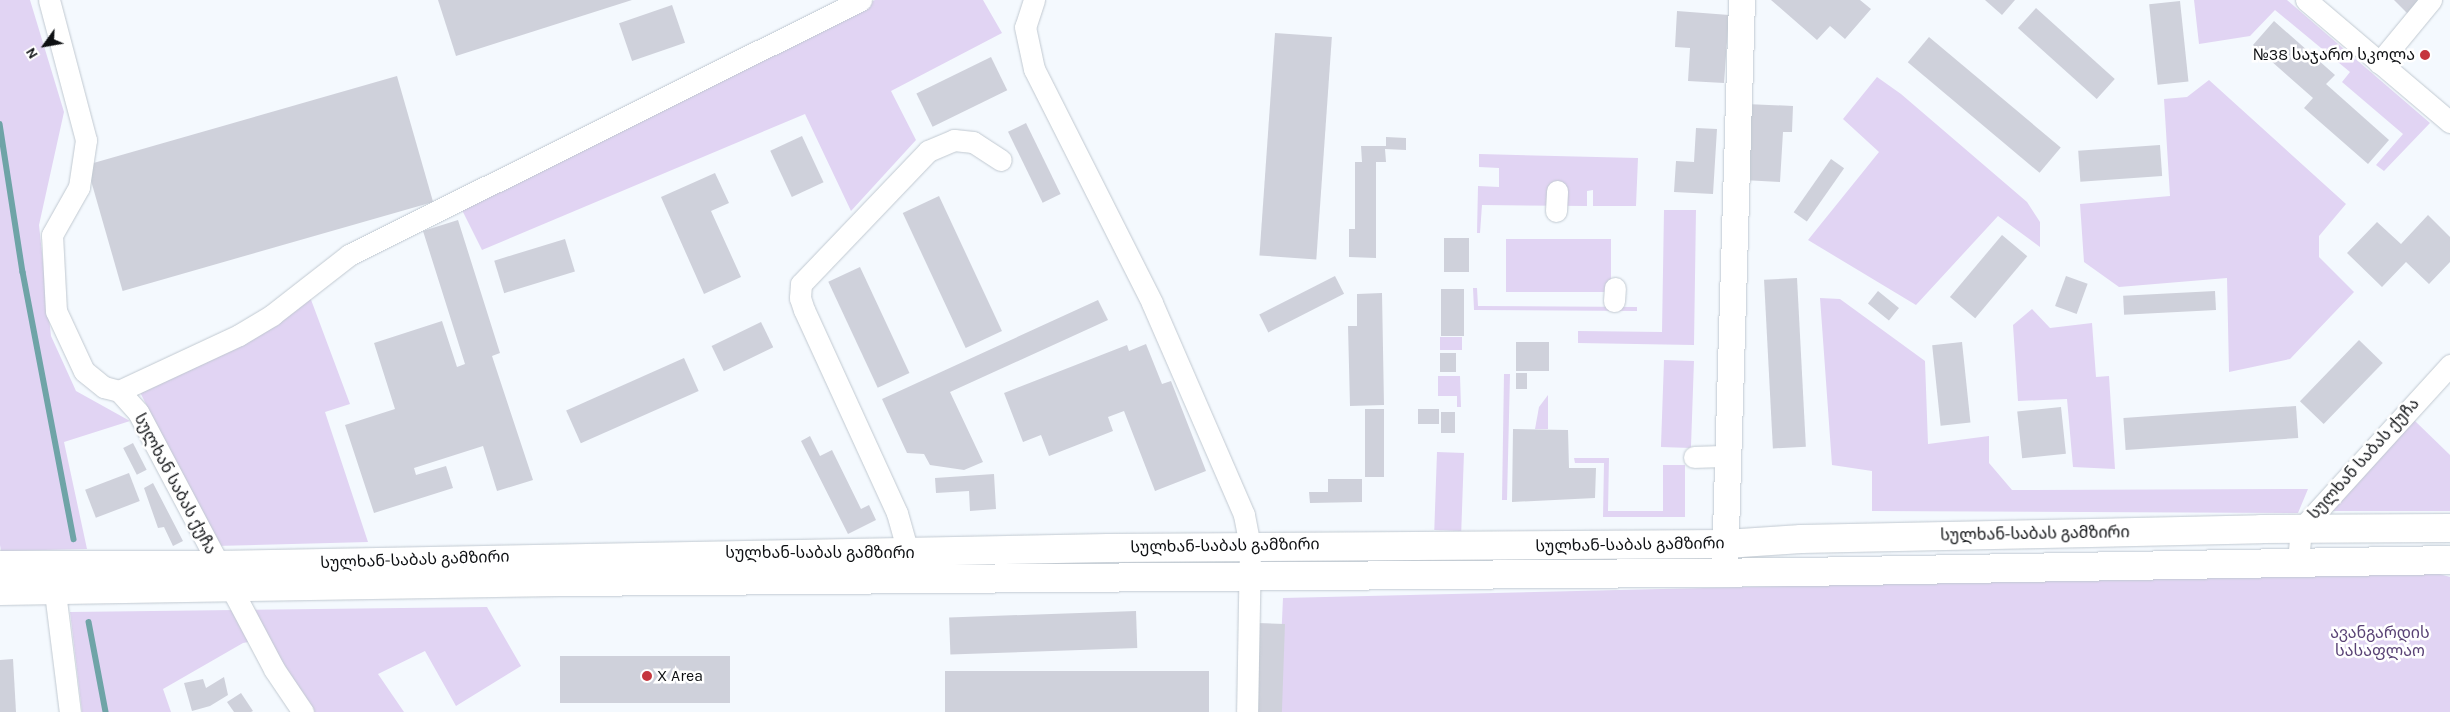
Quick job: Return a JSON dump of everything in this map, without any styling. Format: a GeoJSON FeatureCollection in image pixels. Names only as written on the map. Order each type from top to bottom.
{"type":"FeatureCollection","features":[{"type":"Feature","properties":{"kind":"main road","name":"სულხან-საბას გამზირი"},"geometry":{"type":"LineString","coordinates":[[0,591],[55,592],[108,579],[218,566],[699,554],[909,554],[1250,546],[1726,544],[1801,539],[2301,528],[2450,528]]}},
{"type":"Feature","properties":{"kind":"main road","name":"სულხან-საბას გამზირი"},"geometry":{"type":"LineString","coordinates":[[0,565],[52,566],[108,579],[235,590],[560,582],[914,581],[1725,572],[2450,560]]}},
{"type":"Feature","properties":{"kind":"street","name":"სულხან საბას ქუჩა"},"geometry":{"type":"LineString","coordinates":[[49,0],[86,140],[79,187],[52,235],[56,311],[84,372],[104,387],[119,391],[138,412],[218,566],[235,590],[274,669],[304,712]]}},
{"type":"Feature","properties":{"kind":"street"},"geometry":{"type":"LineString","coordinates":[[119,391],[239,335],[272,315],[349,255],[861,0]]}},
{"type":"Feature","properties":{"kind":"street"},"geometry":{"type":"LineString","coordinates":[[1034,0],[1025,27],[1034,69],[1152,303],[1244,516],[1250,546],[1247,712]]}},
{"type":"Feature","properties":{"kind":"street"},"geometry":{"type":"LineString","coordinates":[[1725,572],[1742,0]]}},
{"type":"Feature","properties":{"kind":"street"},"geometry":{"type":"LineString","coordinates":[[2306,0],[2450,122]]}},
{"type":"Feature","properties":{"kind":"street"},"geometry":{"type":"LineString","coordinates":[[2379,63],[2431,0]]}},
{"type":"Feature","properties":{"kind":"street"},"geometry":{"type":"LineString","coordinates":[[914,581],[898,513],[804,310],[800,298],[801,284],[928,151],[954,140],[972,142],[1000,160]]}},
{"type":"Feature","properties":{"kind":"street","name":"სულხან საბას ქუჩა"},"geometry":{"type":"LineString","coordinates":[[2298,562],[2301,528],[2450,365]]}},
{"type":"Feature","properties":{"kind":"street"},"geometry":{"type":"LineString","coordinates":[[1694,457],[1728,456]]}},
{"type":"Feature","properties":{"kind":"street"},"geometry":{"type":"LineString","coordinates":[[52,566],[70,712]]}},
{"type":"Feature","properties":{"kind":"green space"},"geometry":{"type":"Polygon","coordinates":[[[0,0],[30,0],[64,112],[39,225],[51,336],[76,391],[130,421],[64,442],[87,549],[1,551],[0,545],[0,0]]]}},
{"type":"Feature","properties":{"kind":"green space"},"geometry":{"type":"Polygon","coordinates":[[[875,0],[983,0],[1002,33],[891,91],[916,140],[851,211],[805,114],[482,250],[462,210],[875,0]]]}},
{"type":"Feature","properties":{"kind":"green space"},"geometry":{"type":"Polygon","coordinates":[[[2194,0],[2287,0],[2430,123],[2384,171],[2376,165],[2403,134],[2342,82],[2350,72],[2275,10],[2250,36],[2199,44],[2194,0]]]}},
{"type":"Feature","properties":{"kind":"green space"},"geometry":{"type":"Polygon","coordinates":[[[1877,77],[1901,94],[2027,202],[2040,222],[2040,247],[1998,216],[1916,305],[1808,240],[1879,152],[1843,119],[1877,77]]]}},
{"type":"Feature","properties":{"kind":"green space"},"geometry":{"type":"Polygon","coordinates":[[[2209,80],[2346,204],[2319,236],[2319,257],[2354,292],[2290,359],[2229,372],[2227,278],[2119,287],[2084,262],[2080,204],[2170,196],[2164,99],[2187,97],[2209,80]]]}},
{"type":"Feature","properties":{"kind":"green space"},"geometry":{"type":"Polygon","coordinates":[[[1479,154],[1638,158],[1636,206],[1593,206],[1593,190],[1587,191],[1587,206],[1482,205],[1480,233],[1477,233],[1478,186],[1499,187],[1499,168],[1479,167],[1479,154]]]}},
{"type":"Feature","properties":{"kind":"green space"},"geometry":{"type":"Polygon","coordinates":[[[1664,210],[1696,210],[1694,345],[1578,343],[1578,331],[1662,332],[1664,210]]]}},
{"type":"Feature","properties":{"kind":"green space"},"geometry":{"type":"Polygon","coordinates":[[[1506,239],[1611,239],[1611,292],[1506,292],[1506,239]]]}},
{"type":"Feature","properties":{"kind":"green space"},"geometry":{"type":"Polygon","coordinates":[[[1473,288],[1477,288],[1478,306],[1637,307],[1637,311],[1474,310],[1473,288]]]}},
{"type":"Feature","properties":{"kind":"green space"},"geometry":{"type":"Polygon","coordinates":[[[310,297],[350,404],[325,412],[368,542],[215,546],[140,392],[278,325],[310,297]]]}},
{"type":"Feature","properties":{"kind":"green space"},"geometry":{"type":"Polygon","coordinates":[[[1820,298],[1840,299],[1925,361],[1928,444],[1989,436],[1989,463],[2012,490],[2308,489],[2298,513],[1872,511],[1872,471],[1832,465],[1820,298]]]}},
{"type":"Feature","properties":{"kind":"green space"},"geometry":{"type":"Polygon","coordinates":[[[2032,309],[2050,328],[2092,323],[2096,377],[2109,376],[2115,469],[2073,467],[2067,399],[2018,401],[2013,325],[2032,309]]]}},
{"type":"Feature","properties":{"kind":"green space"},"geometry":{"type":"Polygon","coordinates":[[[1440,337],[1462,337],[1462,350],[1440,350],[1440,337]]]}},
{"type":"Feature","properties":{"kind":"green space"},"geometry":{"type":"Polygon","coordinates":[[[1664,360],[1694,361],[1691,448],[1661,447],[1664,360]]]}},
{"type":"Feature","properties":{"kind":"green space"},"geometry":{"type":"Polygon","coordinates":[[[1504,374],[1510,374],[1507,500],[1502,500],[1504,374]]]}},
{"type":"Feature","properties":{"kind":"green space"},"geometry":{"type":"Polygon","coordinates":[[[1438,376],[1460,376],[1461,407],[1457,407],[1457,396],[1438,396],[1438,376]]]}},
{"type":"Feature","properties":{"kind":"green space"},"geometry":{"type":"Polygon","coordinates":[[[1548,395],[1548,429],[1535,429],[1539,407],[1548,395]]]}},
{"type":"Feature","properties":{"kind":"green space"},"geometry":{"type":"Polygon","coordinates":[[[2414,420],[2450,455],[2450,511],[2330,511],[2414,420]]]}},
{"type":"Feature","properties":{"kind":"green space"},"geometry":{"type":"Polygon","coordinates":[[[1437,452],[1464,453],[1461,531],[1434,530],[1437,452]]]}},
{"type":"Feature","properties":{"kind":"green space"},"geometry":{"type":"Polygon","coordinates":[[[1574,458],[1609,458],[1608,511],[1663,511],[1663,465],[1685,465],[1685,517],[1603,517],[1604,463],[1575,463],[1574,458]]]}},
{"type":"Feature","properties":{"kind":"green space","name":"ავანგარდის სასაფლაო"},"geometry":{"type":"Polygon","coordinates":[[[2429,571],[2450,577],[2450,712],[1278,712],[1283,598],[2429,571]]]}},
{"type":"Feature","properties":{"kind":"green space"},"geometry":{"type":"Polygon","coordinates":[[[487,607],[521,666],[456,706],[425,651],[378,674],[404,712],[313,712],[268,638],[243,643],[163,689],[171,712],[82,712],[70,612],[487,607]]]}},
{"type":"Feature","properties":{"kind":"building"},"geometry":{"type":"Polygon","coordinates":[[[438,0],[632,0],[456,56],[438,0]]]}},
{"type":"Feature","properties":{"kind":"building"},"geometry":{"type":"Polygon","coordinates":[[[1771,0],[1860,0],[1871,9],[1845,39],[1830,26],[1817,40],[1771,0]]]}},
{"type":"Feature","properties":{"kind":"building"},"geometry":{"type":"Polygon","coordinates":[[[1985,0],[2015,0],[2002,15],[1985,0]]]}},
{"type":"Feature","properties":{"kind":"building"},"geometry":{"type":"Polygon","coordinates":[[[2394,0],[2423,0],[2409,15],[2394,0]]]}},
{"type":"Feature","properties":{"kind":"building"},"geometry":{"type":"Polygon","coordinates":[[[2180,1],[2188,82],[2158,85],[2149,4],[2180,1]]]}},
{"type":"Feature","properties":{"kind":"building"},"geometry":{"type":"Polygon","coordinates":[[[672,5],[685,43],[632,61],[619,23],[672,5]]]}},
{"type":"Feature","properties":{"kind":"building"},"geometry":{"type":"Polygon","coordinates":[[[2036,8],[2115,79],[2097,99],[2018,28],[2036,8]]]}},
{"type":"Feature","properties":{"kind":"building"},"geometry":{"type":"Polygon","coordinates":[[[1677,11],[1729,15],[1724,83],[1688,81],[1690,48],[1675,47],[1677,11]]]}},
{"type":"Feature","properties":{"kind":"building"},"geometry":{"type":"Polygon","coordinates":[[[2274,21],[2335,75],[2326,84],[2389,140],[2368,164],[2304,108],[2313,98],[2253,45],[2274,21]]]}},
{"type":"Feature","properties":{"kind":"building"},"geometry":{"type":"Polygon","coordinates":[[[1275,33],[1332,37],[1316,259],[1259,255],[1275,33]]]}},
{"type":"Feature","properties":{"kind":"building"},"geometry":{"type":"Polygon","coordinates":[[[1929,37],[2061,148],[2040,173],[1908,62],[1929,37]]]}},
{"type":"Feature","properties":{"kind":"building"},"geometry":{"type":"Polygon","coordinates":[[[991,57],[1007,90],[933,127],[916,93],[991,57]]]}},
{"type":"Feature","properties":{"kind":"building"},"geometry":{"type":"Polygon","coordinates":[[[397,76],[433,202],[123,291],[87,165],[397,76]]]}},
{"type":"Feature","properties":{"kind":"building"},"geometry":{"type":"Polygon","coordinates":[[[1746,104],[1793,106],[1792,132],[1783,132],[1780,182],[1743,180],[1746,104]]]}},
{"type":"Feature","properties":{"kind":"building"},"geometry":{"type":"Polygon","coordinates":[[[1026,123],[1061,194],[1043,203],[1008,132],[1026,123]]]}},
{"type":"Feature","properties":{"kind":"building"},"geometry":{"type":"Polygon","coordinates":[[[1696,128],[1717,129],[1713,194],[1674,192],[1676,161],[1694,162],[1696,128]]]}},
{"type":"Feature","properties":{"kind":"building"},"geometry":{"type":"Polygon","coordinates":[[[802,136],[824,182],[792,197],[770,151],[802,136]]]}},
{"type":"Feature","properties":{"kind":"building"},"geometry":{"type":"Polygon","coordinates":[[[1386,137],[1406,138],[1406,150],[1385,149],[1386,162],[1376,162],[1376,258],[1349,257],[1349,229],[1355,229],[1355,162],[1362,162],[1361,146],[1386,146],[1386,137]]]}},
{"type":"Feature","properties":{"kind":"building"},"geometry":{"type":"Polygon","coordinates":[[[2160,145],[2162,176],[2080,182],[2078,151],[2160,145]]]}},
{"type":"Feature","properties":{"kind":"building"},"geometry":{"type":"Polygon","coordinates":[[[1831,159],[1844,168],[1807,221],[1794,212],[1831,159]]]}},
{"type":"Feature","properties":{"kind":"building"},"geometry":{"type":"Polygon","coordinates":[[[715,173],[729,203],[711,211],[741,277],[704,294],[661,197],[715,173]]]}},
{"type":"Feature","properties":{"kind":"building"},"geometry":{"type":"Polygon","coordinates":[[[939,196],[1002,331],[966,348],[903,213],[939,196]]]}},
{"type":"Feature","properties":{"kind":"building"},"geometry":{"type":"Polygon","coordinates":[[[2428,215],[2450,237],[2450,262],[2429,284],[2406,262],[2382,287],[2347,253],[2377,222],[2401,244],[2428,215]]]}},
{"type":"Feature","properties":{"kind":"building"},"geometry":{"type":"Polygon","coordinates":[[[458,220],[500,353],[492,356],[533,480],[497,491],[483,446],[414,468],[416,475],[446,466],[453,488],[374,513],[345,425],[395,409],[374,343],[442,321],[457,367],[465,364],[423,231],[458,220]]]}},
{"type":"Feature","properties":{"kind":"building"},"geometry":{"type":"Polygon","coordinates":[[[2002,235],[2027,256],[1975,318],[1950,297],[2002,235]]]}},
{"type":"Feature","properties":{"kind":"building"},"geometry":{"type":"Polygon","coordinates":[[[1444,238],[1469,238],[1469,272],[1444,272],[1444,238]]]}},
{"type":"Feature","properties":{"kind":"building"},"geometry":{"type":"Polygon","coordinates":[[[565,239],[575,272],[504,293],[494,261],[565,239]]]}},
{"type":"Feature","properties":{"kind":"building"},"geometry":{"type":"Polygon","coordinates":[[[860,267],[909,373],[878,388],[828,282],[860,267]]]}},
{"type":"Feature","properties":{"kind":"building"},"geometry":{"type":"Polygon","coordinates":[[[1335,276],[1344,294],[1268,332],[1259,315],[1335,276]]]}},
{"type":"Feature","properties":{"kind":"building"},"geometry":{"type":"Polygon","coordinates":[[[2066,276],[2088,284],[2077,314],[2055,306],[2066,276]]]}},
{"type":"Feature","properties":{"kind":"building"},"geometry":{"type":"Polygon","coordinates":[[[1797,278],[1806,447],[1773,448],[1764,280],[1797,278]]]}},
{"type":"Feature","properties":{"kind":"building"},"geometry":{"type":"Polygon","coordinates":[[[1441,289],[1464,289],[1464,336],[1441,336],[1441,289]]]}},
{"type":"Feature","properties":{"kind":"building"},"geometry":{"type":"Polygon","coordinates":[[[1878,291],[1899,308],[1889,320],[1868,303],[1878,291]]]}},
{"type":"Feature","properties":{"kind":"building"},"geometry":{"type":"Polygon","coordinates":[[[2215,291],[2216,310],[2124,315],[2123,296],[2215,291]]]}},
{"type":"Feature","properties":{"kind":"building"},"geometry":{"type":"Polygon","coordinates":[[[1382,293],[1384,405],[1350,406],[1348,326],[1357,326],[1357,294],[1382,293]]]}},
{"type":"Feature","properties":{"kind":"building"},"geometry":{"type":"Polygon","coordinates":[[[1098,300],[1108,320],[950,392],[983,462],[964,470],[930,465],[924,454],[907,453],[882,399],[1098,300]]]}},
{"type":"Feature","properties":{"kind":"building"},"geometry":{"type":"Polygon","coordinates":[[[761,322],[773,347],[724,371],[712,346],[761,322]]]}},
{"type":"Feature","properties":{"kind":"building"},"geometry":{"type":"Polygon","coordinates":[[[2359,340],[2383,363],[2324,424],[2300,401],[2359,340]]]}},
{"type":"Feature","properties":{"kind":"building"},"geometry":{"type":"Polygon","coordinates":[[[1516,342],[1549,342],[1549,371],[1516,371],[1516,342]]]}},
{"type":"Feature","properties":{"kind":"building"},"geometry":{"type":"Polygon","coordinates":[[[1962,342],[1970,423],[1941,426],[1932,345],[1962,342]]]}},
{"type":"Feature","properties":{"kind":"building"},"geometry":{"type":"Polygon","coordinates":[[[1146,344],[1162,384],[1171,381],[1206,471],[1155,491],[1124,411],[1108,417],[1113,431],[1049,456],[1041,435],[1023,442],[1004,393],[1127,345],[1129,351],[1146,344]]]}},
{"type":"Feature","properties":{"kind":"building"},"geometry":{"type":"Polygon","coordinates":[[[1440,353],[1456,353],[1456,372],[1440,372],[1440,353]]]}},
{"type":"Feature","properties":{"kind":"building"},"geometry":{"type":"Polygon","coordinates":[[[684,358],[699,391],[581,443],[566,410],[684,358]]]}},
{"type":"Feature","properties":{"kind":"building"},"geometry":{"type":"Polygon","coordinates":[[[1516,373],[1527,373],[1527,389],[1516,389],[1516,373]]]}},
{"type":"Feature","properties":{"kind":"building"},"geometry":{"type":"Polygon","coordinates":[[[2296,406],[2298,438],[2126,450],[2123,418],[2296,406]]]}},
{"type":"Feature","properties":{"kind":"building"},"geometry":{"type":"Polygon","coordinates":[[[2061,407],[2066,454],[2022,458],[2017,412],[2061,407]]]}},
{"type":"Feature","properties":{"kind":"building"},"geometry":{"type":"Polygon","coordinates":[[[1365,409],[1384,409],[1384,477],[1365,477],[1365,409]]]}},
{"type":"Feature","properties":{"kind":"building"},"geometry":{"type":"Polygon","coordinates":[[[1418,409],[1439,409],[1439,424],[1418,424],[1418,409]]]}},
{"type":"Feature","properties":{"kind":"building"},"geometry":{"type":"Polygon","coordinates":[[[1441,412],[1455,412],[1455,433],[1441,433],[1441,412]]]}},
{"type":"Feature","properties":{"kind":"building"},"geometry":{"type":"Polygon","coordinates":[[[1513,429],[1568,430],[1569,468],[1596,468],[1595,498],[1512,502],[1513,429]]]}},
{"type":"Feature","properties":{"kind":"building"},"geometry":{"type":"Polygon","coordinates":[[[810,436],[820,456],[832,450],[861,509],[869,505],[876,520],[848,534],[801,441],[810,436]]]}},
{"type":"Feature","properties":{"kind":"building"},"geometry":{"type":"Polygon","coordinates":[[[133,443],[147,470],[137,475],[123,448],[133,443]]]}},
{"type":"Feature","properties":{"kind":"building"},"geometry":{"type":"Polygon","coordinates":[[[129,473],[140,501],[96,518],[85,490],[129,473]]]}},
{"type":"Feature","properties":{"kind":"building"},"geometry":{"type":"Polygon","coordinates":[[[994,474],[996,509],[970,511],[969,491],[936,493],[935,478],[994,474]]]}},
{"type":"Feature","properties":{"kind":"building"},"geometry":{"type":"Polygon","coordinates":[[[1328,479],[1362,479],[1362,502],[1310,503],[1309,492],[1328,492],[1328,479]]]}},
{"type":"Feature","properties":{"kind":"building"},"geometry":{"type":"Polygon","coordinates":[[[153,483],[183,541],[173,546],[164,527],[158,528],[144,488],[153,483]]]}},
{"type":"Feature","properties":{"kind":"building"},"geometry":{"type":"Polygon","coordinates":[[[1136,611],[1137,648],[950,655],[949,618],[1136,611]]]}},
{"type":"Feature","properties":{"kind":"building"},"geometry":{"type":"Polygon","coordinates":[[[1258,623],[1285,624],[1282,712],[1255,712],[1258,623]]]}},
{"type":"Feature","properties":{"kind":"building"},"geometry":{"type":"Polygon","coordinates":[[[560,656],[730,656],[730,703],[560,703],[560,656]]]}},
{"type":"Feature","properties":{"kind":"building"},"geometry":{"type":"Polygon","coordinates":[[[13,659],[16,712],[0,712],[0,660],[13,659]]]}},
{"type":"Feature","properties":{"kind":"building"},"geometry":{"type":"Polygon","coordinates":[[[945,671],[1209,671],[1209,712],[945,712],[945,671]]]}},
{"type":"Feature","properties":{"kind":"building"},"geometry":{"type":"Polygon","coordinates":[[[224,677],[228,695],[210,706],[192,711],[184,683],[203,679],[206,688],[224,677]]]}},
{"type":"Feature","properties":{"kind":"building"},"geometry":{"type":"Polygon","coordinates":[[[241,693],[253,711],[234,712],[227,702],[241,693]]]}},
{"type":"Feature","properties":{"kind":"waterway"},"geometry":{"type":"LineString","coordinates":[[0,124],[23,272],[74,539]]}},
{"type":"Feature","properties":{"kind":"waterway"},"geometry":{"type":"LineString","coordinates":[[89,622],[106,712]]}},
{"type":"Feature","properties":{"kind":"place","name":"№38 საჯარო სკოლა"},"geometry":{"type":"Point","coordinates":[2425,55]}},
{"type":"Feature","properties":{"kind":"place","name":"X Area"},"geometry":{"type":"Point","coordinates":[647,676]}}]}
